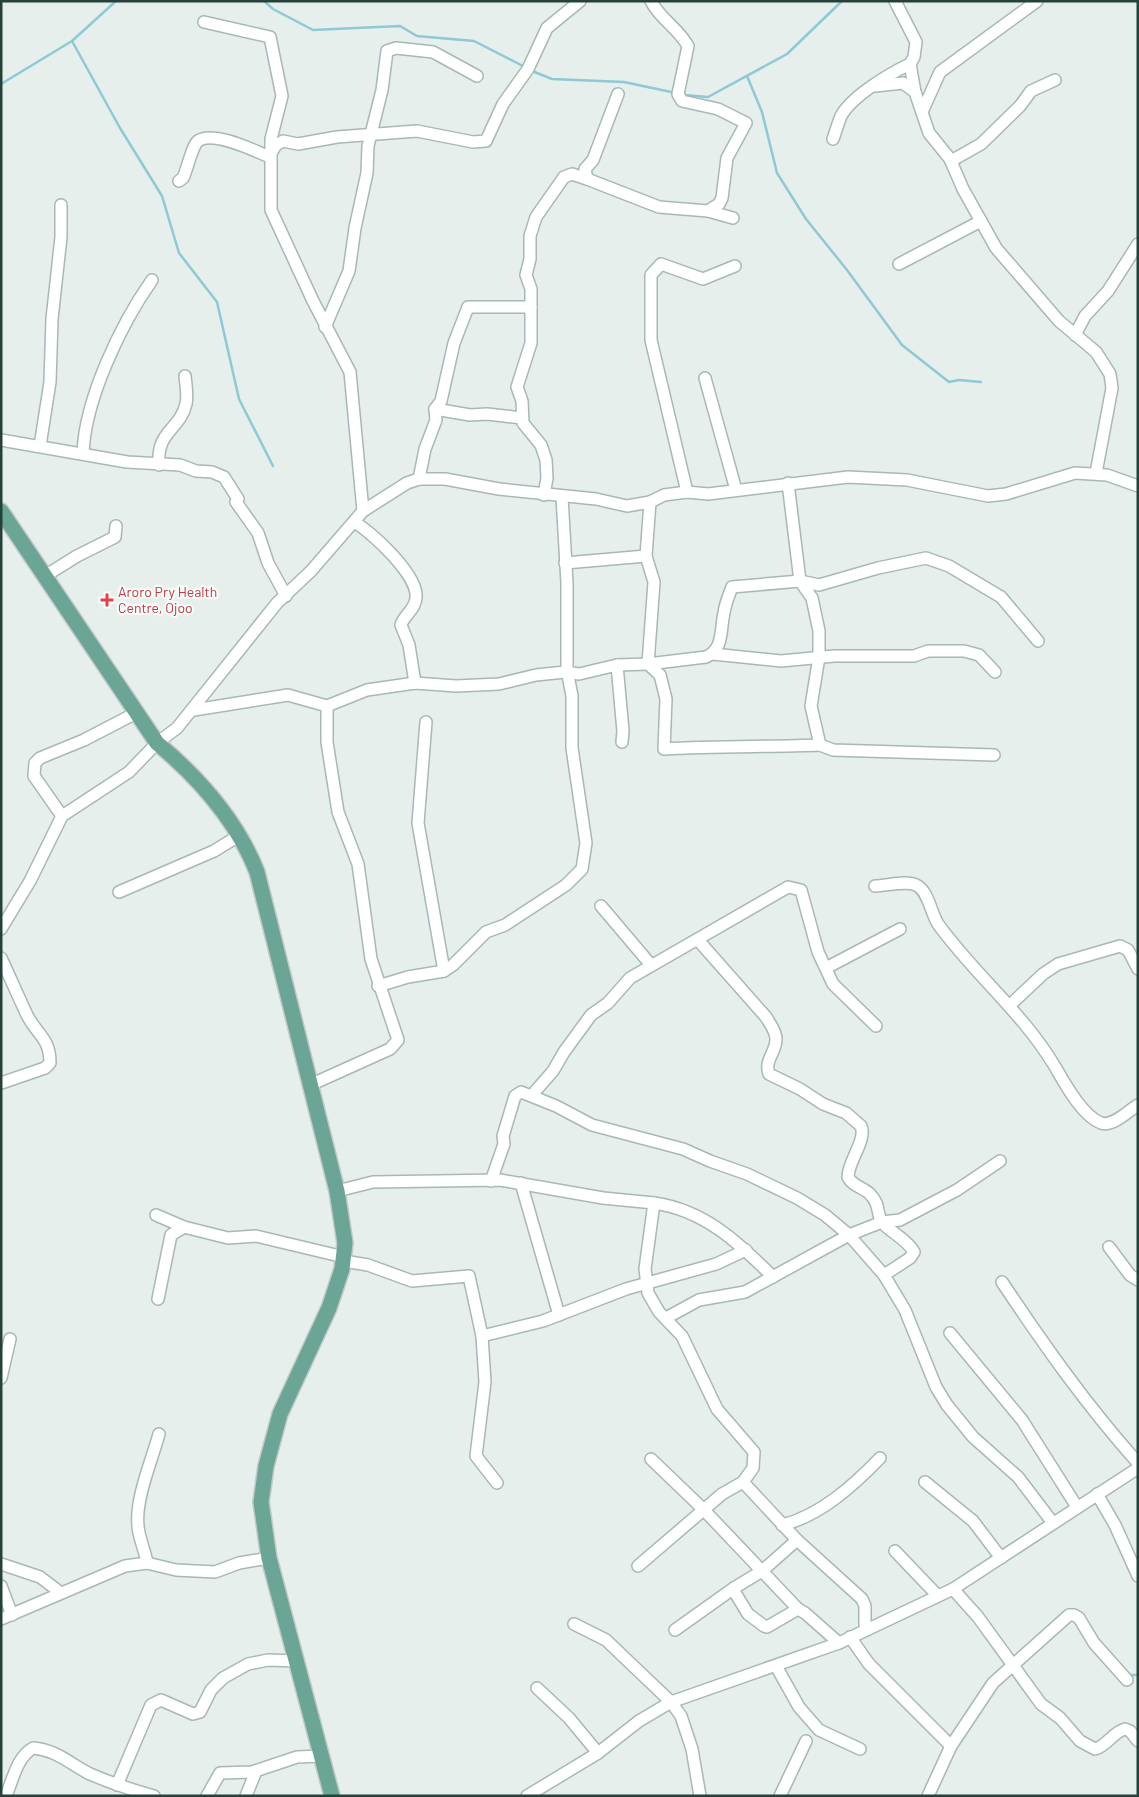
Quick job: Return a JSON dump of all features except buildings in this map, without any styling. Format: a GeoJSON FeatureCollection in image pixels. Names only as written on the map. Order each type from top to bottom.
{"type":"FeatureCollection","features":[{"type":"Feature","properties":{"kind":"main road"},"geometry":{"type":"LineString","coordinates":[[3,518],[45,576],[85,640],[157,743],[213,799],[240,835],[257,872],[337,1191],[345,1232],[344,1259],[329,1308],[280,1414],[266,1466],[261,1502],[269,1558],[332,1796]]}},
{"type":"Feature","properties":{"kind":"street"},"geometry":{"type":"LineString","coordinates":[[651,1],[656,11],[681,33],[688,46],[678,94],[682,101],[718,109],[746,122],[727,158],[722,198],[719,204],[708,211]]}},
{"type":"Feature","properties":{"kind":"street"},"geometry":{"type":"LineString","coordinates":[[833,138],[847,107],[884,76],[910,64],[914,57],[916,42],[895,1]]}},
{"type":"Feature","properties":{"kind":"street"},"geometry":{"type":"LineString","coordinates":[[922,112],[940,72],[1037,1]]}},
{"type":"Feature","properties":{"kind":"street"},"geometry":{"type":"LineString","coordinates":[[270,156],[276,145],[283,141],[298,144],[336,137],[417,131],[474,142],[486,141],[503,104],[528,69],[547,28],[576,2]]}},
{"type":"Feature","properties":{"kind":"street"},"geometry":{"type":"LineString","coordinates":[[204,22],[270,37],[282,96],[273,129],[270,156],[271,210],[325,327],[347,365],[351,377],[364,511]]}},
{"type":"Feature","properties":{"kind":"street"},"geometry":{"type":"LineString","coordinates":[[325,327],[349,271],[355,228],[367,173],[367,151],[382,90],[385,55],[389,49],[396,48],[433,52],[477,76]]}},
{"type":"Feature","properties":{"kind":"street"},"geometry":{"type":"LineString","coordinates":[[910,64],[915,92],[929,132],[951,161],[956,176],[1004,259],[1054,315],[1096,352],[1110,374],[1113,382],[1096,473]]}},
{"type":"Feature","properties":{"kind":"street"},"geometry":{"type":"LineString","coordinates":[[951,161],[981,144],[1020,106],[1031,92],[1055,80]]}},
{"type":"Feature","properties":{"kind":"street"},"geometry":{"type":"LineString","coordinates":[[873,86],[903,83],[915,92]]}},
{"type":"Feature","properties":{"kind":"street"},"geometry":{"type":"LineString","coordinates":[[587,179],[585,169],[593,160],[618,94]]}},
{"type":"Feature","properties":{"kind":"street"},"geometry":{"type":"LineString","coordinates":[[180,181],[183,178],[195,145],[202,140],[220,139],[270,156]]}},
{"type":"Feature","properties":{"kind":"street"},"geometry":{"type":"LineString","coordinates":[[544,495],[548,478],[546,460],[541,445],[525,426],[522,418],[522,401],[517,387],[531,343],[531,289],[526,275],[534,222],[564,177],[572,174],[659,207],[708,211],[733,218]]}},
{"type":"Feature","properties":{"kind":"street"},"geometry":{"type":"LineString","coordinates":[[40,446],[50,382],[52,319],[61,237],[61,205]]}},
{"type":"Feature","properties":{"kind":"street"},"geometry":{"type":"LineString","coordinates":[[899,264],[981,221]]}},
{"type":"Feature","properties":{"kind":"street"},"geometry":{"type":"LineString","coordinates":[[1075,334],[1085,316],[1108,290],[1138,244]]}},
{"type":"Feature","properties":{"kind":"street"},"geometry":{"type":"LineString","coordinates":[[687,492],[651,340],[651,275],[661,264],[703,278],[735,266]]}},
{"type":"Feature","properties":{"kind":"street"},"geometry":{"type":"LineString","coordinates":[[83,453],[84,434],[112,348],[152,280]]}},
{"type":"Feature","properties":{"kind":"street"},"geometry":{"type":"LineString","coordinates":[[419,479],[425,449],[436,420],[435,409],[442,401],[454,343],[468,307],[531,307]]}},
{"type":"Feature","properties":{"kind":"street"},"geometry":{"type":"LineString","coordinates":[[159,464],[158,450],[161,442],[186,405],[185,376]]}},
{"type":"Feature","properties":{"kind":"street"},"geometry":{"type":"LineString","coordinates":[[705,378],[736,490]]}},
{"type":"Feature","properties":{"kind":"street"},"geometry":{"type":"LineString","coordinates":[[435,409],[470,416],[487,414],[522,418]]}},
{"type":"Feature","properties":{"kind":"street"},"geometry":{"type":"LineString","coordinates":[[1,440],[127,462],[180,464],[196,471],[212,472],[224,477],[236,494],[236,502],[258,533],[268,564],[286,596]]}},
{"type":"Feature","properties":{"kind":"street"},"geometry":{"type":"LineString","coordinates":[[1,929],[30,881],[62,816],[129,772],[157,743],[177,728],[194,710],[267,614],[364,511],[400,486],[419,479],[445,479],[544,495],[596,499],[627,506],[650,502],[664,495],[687,492],[708,494],[848,477],[907,480],[988,496],[1006,494],[1075,473],[1107,475],[1138,486]]}},
{"type":"Feature","properties":{"kind":"street"},"geometry":{"type":"LineString","coordinates":[[788,483],[800,581],[812,598],[819,631],[819,657],[811,706],[820,745]]}},
{"type":"Feature","properties":{"kind":"street"},"geometry":{"type":"LineString","coordinates":[[378,986],[408,976],[444,971],[453,966],[486,932],[505,925],[566,885],[582,869],[586,843],[572,748],[572,696],[568,673],[562,497]]}},
{"type":"Feature","properties":{"kind":"street"},"geometry":{"type":"LineString","coordinates":[[648,664],[654,582],[646,556],[650,502]]}},
{"type":"Feature","properties":{"kind":"street"},"geometry":{"type":"LineString","coordinates":[[354,522],[368,530],[378,543],[393,555],[413,584],[416,600],[413,609],[401,625],[409,644],[415,683]]}},
{"type":"Feature","properties":{"kind":"street"},"geometry":{"type":"LineString","coordinates":[[45,576],[77,556],[110,541],[115,537],[116,526]]}},
{"type":"Feature","properties":{"kind":"street"},"geometry":{"type":"LineString","coordinates":[[565,563],[646,556]]}},
{"type":"Feature","properties":{"kind":"street"},"geometry":{"type":"LineString","coordinates":[[194,710],[288,695],[327,706],[367,690],[415,683],[482,686],[536,675],[586,673],[617,665],[648,664],[706,657],[713,654],[718,648],[724,612],[732,587],[800,581],[819,585],[878,568],[926,558],[949,566],[1001,597],[1038,641]]}},
{"type":"Feature","properties":{"kind":"street"},"geometry":{"type":"LineString","coordinates":[[713,654],[781,661],[819,657],[914,656],[928,650],[964,651],[979,654],[995,672]]}},
{"type":"Feature","properties":{"kind":"street"},"geometry":{"type":"LineString","coordinates":[[648,664],[660,675],[666,699],[664,749],[739,745],[756,747],[820,745],[833,750],[994,755]]}},
{"type":"Feature","properties":{"kind":"street"},"geometry":{"type":"LineString","coordinates":[[617,665],[623,731],[622,742]]}},
{"type":"Feature","properties":{"kind":"street"},"geometry":{"type":"LineString","coordinates":[[310,1086],[390,1049],[398,1040],[378,986],[371,959],[358,864],[338,812],[327,742],[327,706]]}},
{"type":"Feature","properties":{"kind":"street"},"geometry":{"type":"LineString","coordinates":[[62,816],[34,776],[35,763],[40,758],[84,740],[125,720],[134,714],[135,709]]}},
{"type":"Feature","properties":{"kind":"street"},"geometry":{"type":"LineString","coordinates":[[426,722],[418,823],[444,971]]}},
{"type":"Feature","properties":{"kind":"street"},"geometry":{"type":"LineString","coordinates":[[119,892],[214,851],[240,835]]}},
{"type":"Feature","properties":{"kind":"street"},"geometry":{"type":"LineString","coordinates":[[875,886],[908,883],[916,884],[922,889],[938,922],[1030,1029],[1068,1089],[1092,1119],[1104,1124],[1114,1121],[1138,1106]]}},
{"type":"Feature","properties":{"kind":"street"},"geometry":{"type":"LineString","coordinates":[[532,1096],[553,1071],[564,1052],[591,1015],[608,1003],[630,978],[788,887],[801,890],[818,952],[834,984],[876,1026]]}},
{"type":"Feature","properties":{"kind":"street"},"geometry":{"type":"LineString","coordinates":[[601,906],[651,965]]}},
{"type":"Feature","properties":{"kind":"street"},"geometry":{"type":"LineString","coordinates":[[826,968],[900,929]]}},
{"type":"Feature","properties":{"kind":"street"},"geometry":{"type":"LineString","coordinates":[[698,940],[766,1017],[774,1030],[775,1046],[767,1063],[769,1074],[800,1089],[823,1104],[846,1113],[861,1126],[862,1138],[855,1151],[848,1177],[852,1184],[868,1192],[877,1203],[882,1222],[899,1235],[914,1252],[910,1258],[884,1274]]}},
{"type":"Feature","properties":{"kind":"street"},"geometry":{"type":"LineString","coordinates":[[1010,1005],[1043,974],[1058,964],[1106,949],[1120,946],[1128,950],[1138,969]]}},
{"type":"Feature","properties":{"kind":"street"},"geometry":{"type":"LineString","coordinates":[[1,958],[26,1014],[45,1039],[50,1052],[50,1063],[45,1068],[1,1083]]}},
{"type":"Feature","properties":{"kind":"street"},"geometry":{"type":"LineString","coordinates":[[491,1181],[504,1144],[503,1136],[515,1096],[521,1092],[592,1125],[683,1149],[710,1162],[747,1174],[797,1198],[825,1215],[849,1235],[884,1274],[905,1310],[936,1387],[946,1405],[973,1437],[1018,1477],[1053,1523]]}},
{"type":"Feature","properties":{"kind":"street"},"geometry":{"type":"LineString","coordinates":[[666,1318],[699,1300],[745,1292],[849,1235],[882,1222],[900,1220],[956,1190],[1000,1162]]}},
{"type":"Feature","properties":{"kind":"street"},"geometry":{"type":"LineString","coordinates":[[337,1191],[373,1182],[491,1181],[521,1183],[603,1198],[674,1206],[707,1220],[724,1231],[773,1277]]}},
{"type":"Feature","properties":{"kind":"street"},"geometry":{"type":"LineString","coordinates":[[521,1183],[559,1315]]}},
{"type":"Feature","properties":{"kind":"street"},"geometry":{"type":"LineString","coordinates":[[638,1566],[703,1509],[732,1486],[743,1482],[753,1468],[754,1452],[717,1409],[682,1336],[659,1312],[645,1283],[654,1203]]}},
{"type":"Feature","properties":{"kind":"street"},"geometry":{"type":"LineString","coordinates":[[156,1214],[184,1226],[228,1238],[256,1236],[301,1245],[368,1265],[412,1281],[469,1276],[482,1336],[485,1382],[476,1456],[497,1482]]}},
{"type":"Feature","properties":{"kind":"street"},"geometry":{"type":"LineString","coordinates":[[158,1299],[171,1235],[184,1226]]}},
{"type":"Feature","properties":{"kind":"street"},"geometry":{"type":"LineString","coordinates":[[1109,1247],[1130,1275],[1138,1280]]}},
{"type":"Feature","properties":{"kind":"street"},"geometry":{"type":"LineString","coordinates":[[482,1336],[559,1315],[645,1283],[716,1264],[746,1250]]}},
{"type":"Feature","properties":{"kind":"street"},"geometry":{"type":"LineString","coordinates":[[1002,1282],[1047,1349],[1098,1419],[1138,1462]]}},
{"type":"Feature","properties":{"kind":"street"},"geometry":{"type":"LineString","coordinates":[[950,1333],[1022,1420],[1077,1507]]}},
{"type":"Feature","properties":{"kind":"street"},"geometry":{"type":"LineString","coordinates":[[1,1378],[10,1339]]}},
{"type":"Feature","properties":{"kind":"street"},"geometry":{"type":"LineString","coordinates":[[147,1563],[140,1542],[137,1523],[141,1500],[159,1434]]}},
{"type":"Feature","properties":{"kind":"street"},"geometry":{"type":"LineString","coordinates":[[782,1525],[801,1521],[841,1493],[880,1458]]}},
{"type":"Feature","properties":{"kind":"street"},"geometry":{"type":"LineString","coordinates":[[651,1459],[703,1509],[798,1609],[844,1640],[950,1746]]}},
{"type":"Feature","properties":{"kind":"street"},"geometry":{"type":"LineString","coordinates":[[527,1796],[598,1753],[639,1721],[671,1702],[776,1666],[844,1640],[953,1589],[1138,1468]]}},
{"type":"Feature","properties":{"kind":"street"},"geometry":{"type":"LineString","coordinates":[[743,1482],[797,1540],[862,1599],[865,1606],[865,1629]]}},
{"type":"Feature","properties":{"kind":"street"},"geometry":{"type":"LineString","coordinates":[[925,1482],[973,1521],[1001,1558]]}},
{"type":"Feature","properties":{"kind":"street"},"geometry":{"type":"LineString","coordinates":[[1097,1494],[1115,1525],[1138,1576]]}},
{"type":"Feature","properties":{"kind":"street"},"geometry":{"type":"LineString","coordinates":[[675,1630],[734,1588],[762,1571],[797,1540]]}},
{"type":"Feature","properties":{"kind":"street"},"geometry":{"type":"LineString","coordinates":[[896,1551],[938,1596]]}},
{"type":"Feature","properties":{"kind":"street"},"geometry":{"type":"LineString","coordinates":[[1,1586],[7,1617],[124,1566],[147,1563],[176,1570],[215,1572],[239,1563],[269,1558]]}},
{"type":"Feature","properties":{"kind":"street"},"geometry":{"type":"LineString","coordinates":[[1,1564],[40,1577],[61,1592]]}},
{"type":"Feature","properties":{"kind":"street"},"geometry":{"type":"LineString","coordinates":[[734,1588],[748,1614],[767,1627],[798,1609]]}},
{"type":"Feature","properties":{"kind":"street"},"geometry":{"type":"LineString","coordinates":[[953,1589],[978,1617],[1041,1704],[1060,1718],[1087,1746],[1094,1750],[1100,1748],[1125,1728],[1138,1741]]}},
{"type":"Feature","properties":{"kind":"street"},"geometry":{"type":"LineString","coordinates":[[928,1796],[950,1746],[988,1688],[1064,1619],[1074,1615],[1079,1618],[1099,1649],[1127,1680]]}},
{"type":"Feature","properties":{"kind":"street"},"geometry":{"type":"LineString","coordinates":[[574,1624],[606,1640],[671,1702],[681,1716],[692,1749],[700,1796]]}},
{"type":"Feature","properties":{"kind":"street"},"geometry":{"type":"LineString","coordinates":[[117,1786],[151,1705],[155,1701],[161,1700],[193,1714],[200,1712],[211,1690],[223,1678],[248,1664],[268,1660],[296,1661]]}},
{"type":"Feature","properties":{"kind":"street"},"geometry":{"type":"LineString","coordinates":[[776,1666],[799,1707],[819,1730],[860,1749]]}},
{"type":"Feature","properties":{"kind":"street"},"geometry":{"type":"LineString","coordinates":[[537,1688],[569,1718],[598,1753]]}},
{"type":"Feature","properties":{"kind":"street"},"geometry":{"type":"LineString","coordinates":[[780,1796],[806,1741]]}},
{"type":"Feature","properties":{"kind":"street"},"geometry":{"type":"LineString","coordinates":[[6,1796],[20,1761],[26,1752],[33,1748],[57,1753],[88,1773],[117,1786],[154,1796]]}},
{"type":"Feature","properties":{"kind":"street"},"geometry":{"type":"LineString","coordinates":[[207,1796],[220,1773],[256,1771],[297,1757],[322,1756]]}},
{"type":"Feature","properties":{"kind":"street"},"geometry":{"type":"LineString","coordinates":[[246,1796],[256,1771]]}},
{"type":"Feature","properties":{"kind":"waterway"},"geometry":{"type":"LineString","coordinates":[[1,84],[72,41],[116,1]]}},
{"type":"Feature","properties":{"kind":"waterway"},"geometry":{"type":"LineString","coordinates":[[264,1],[273,9],[313,30],[400,26],[417,36],[474,41],[525,67]]}},
{"type":"Feature","properties":{"kind":"waterway"},"geometry":{"type":"LineString","coordinates":[[684,95],[708,97],[787,54],[842,1]]}},
{"type":"Feature","properties":{"kind":"waterway"},"geometry":{"type":"LineString","coordinates":[[72,41],[120,128],[162,196],[179,253],[217,302],[239,399],[273,466]]}},
{"type":"Feature","properties":{"kind":"waterway"},"geometry":{"type":"LineString","coordinates":[[532,71],[552,79],[624,82],[676,93]]}},
{"type":"Feature","properties":{"kind":"waterway"},"geometry":{"type":"LineString","coordinates":[[747,76],[762,112],[777,173],[806,219],[847,270],[902,345],[949,382],[959,380],[981,382]]}},
{"type":"Feature","properties":{"kind":"waterway"},"geometry":{"type":"LineString","coordinates":[[1128,1675],[1138,1675]]}},
{"type":"Feature","properties":{"kind":"place","name":"Aroro Pry Health Centre, Ojoo"},"geometry":{"type":"Point","coordinates":[107,600]}}]}
